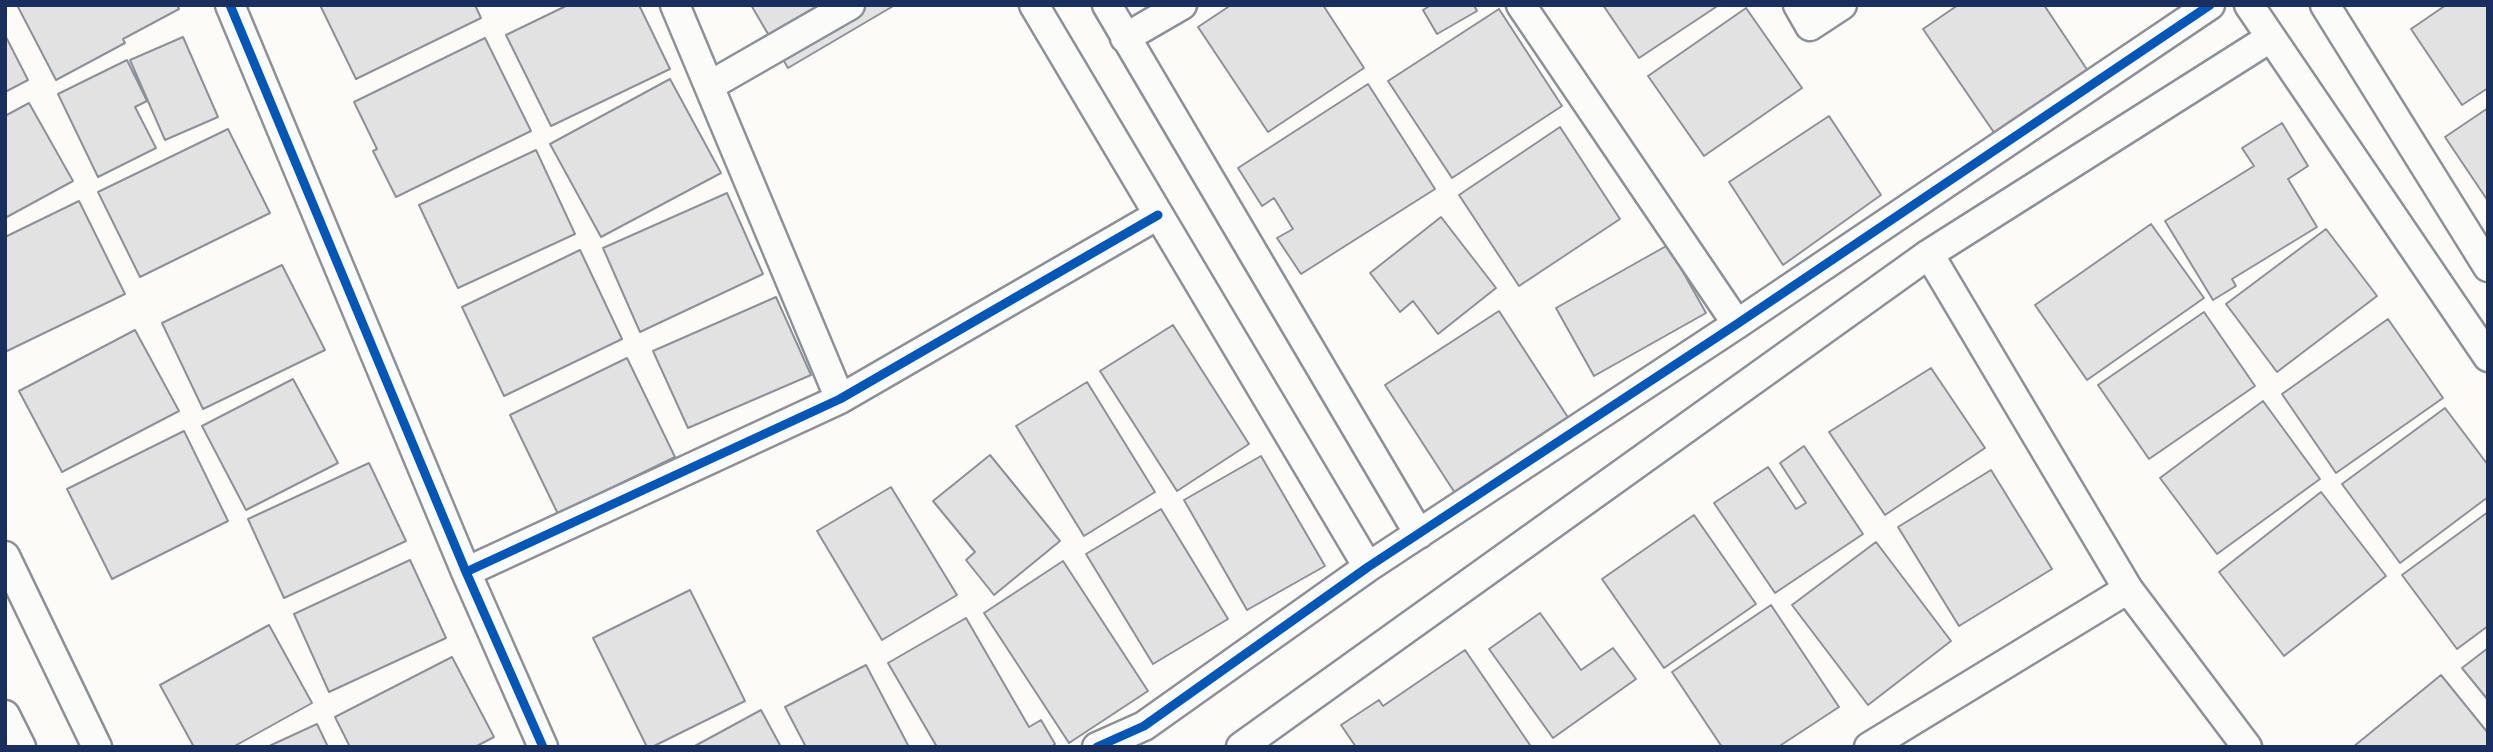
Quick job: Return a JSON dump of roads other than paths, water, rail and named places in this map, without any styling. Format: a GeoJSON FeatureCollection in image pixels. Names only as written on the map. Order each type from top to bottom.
{"type":"FeatureCollection","features":[{"type":"Feature","properties":{"kind":"street"},"geometry":{"type":"LineString","coordinates":[[230,5],[466,572],[543,747]]}},
{"type":"Feature","properties":{"kind":"street"},"geometry":{"type":"LineString","coordinates":[[675,5],[840,399]]}},
{"type":"Feature","properties":{"kind":"street"},"geometry":{"type":"LineString","coordinates":[[709,86],[850,5]]}},
{"type":"Feature","properties":{"kind":"street"},"geometry":{"type":"LineString","coordinates":[[1034,5],[1368,567]]}},
{"type":"Feature","properties":{"kind":"street"},"geometry":{"type":"LineString","coordinates":[[1107,5],[1419,534]]}},
{"type":"Feature","properties":{"kind":"street"},"geometry":{"type":"LineString","coordinates":[[1125,38],[1182,5]]}},
{"type":"Feature","properties":{"kind":"street"},"geometry":{"type":"LineString","coordinates":[[1521,5],[1737,324]]}},
{"type":"Feature","properties":{"kind":"street"},"geometry":{"type":"LineString","coordinates":[[1798,5],[1810,26],[1842,5]]}},
{"type":"Feature","properties":{"kind":"street"},"geometry":{"type":"LineString","coordinates":[[1097,747],[1144,726],[1368,567],[1737,324],[2210,5]]}},
{"type":"Feature","properties":{"kind":"street"},"geometry":{"type":"LineString","coordinates":[[2249,5],[2488,357]]}},
{"type":"Feature","properties":{"kind":"street"},"geometry":{"type":"LineString","coordinates":[[2325,5],[2488,267]]}},
{"type":"Feature","properties":{"kind":"street"},"geometry":{"type":"LineString","coordinates":[[1241,747],[1929,254],[2270,38]]}},
{"type":"Feature","properties":{"kind":"street"},"geometry":{"type":"LineString","coordinates":[[466,572],[840,399],[1158,215]]}},
{"type":"Feature","properties":{"kind":"street"},"geometry":{"type":"LineString","coordinates":[[1929,254],[2128,589],[2248,747]]}},
{"type":"Feature","properties":{"kind":"street"},"geometry":{"type":"LineString","coordinates":[[5,556],[97,747]]}},
{"type":"Feature","properties":{"kind":"street"},"geometry":{"type":"LineString","coordinates":[[1869,747],[2128,589]]}},
{"type":"Feature","properties":{"kind":"street"},"geometry":{"type":"LineString","coordinates":[[5,715],[20,747]]}}]}
